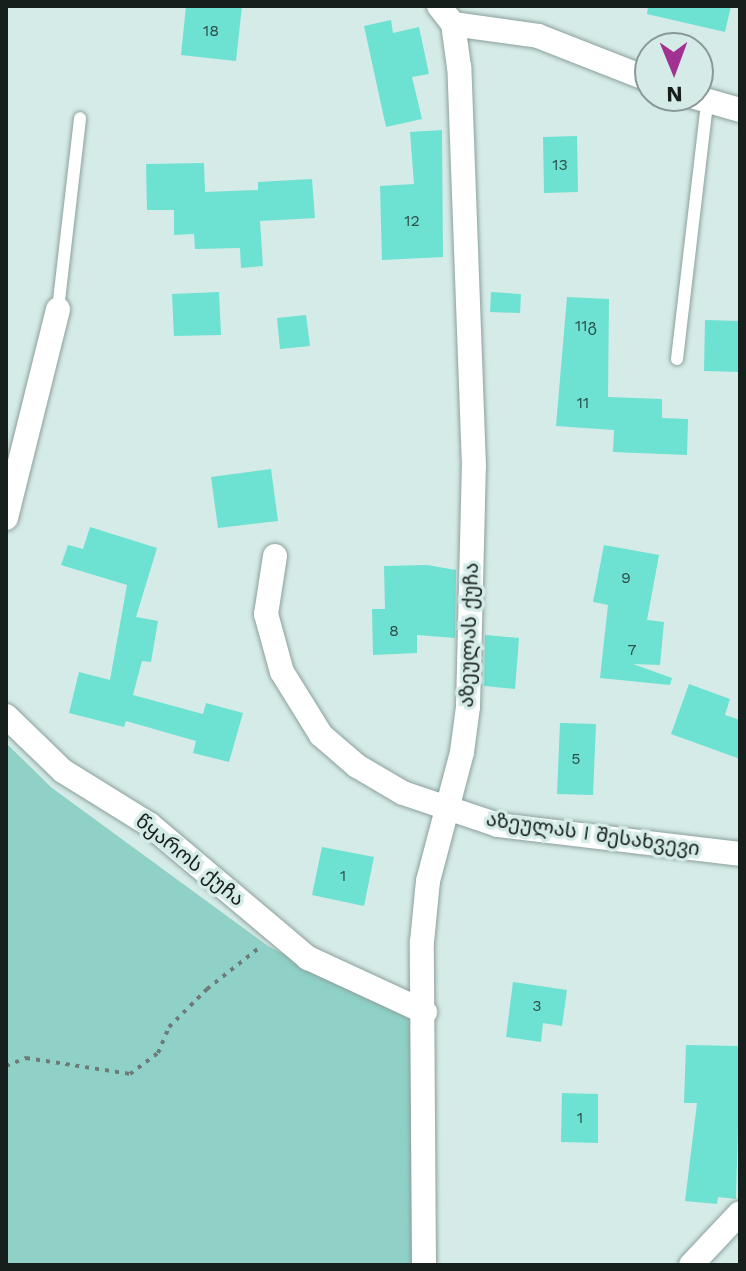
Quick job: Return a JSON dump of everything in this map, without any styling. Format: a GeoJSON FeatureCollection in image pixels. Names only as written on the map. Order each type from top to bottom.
{"type":"FeatureCollection","features":[{"type":"Feature","properties":{"kind":"street"},"geometry":{"type":"LineString","coordinates":[[446,15],[538,36],[634,74]]}},
{"type":"Feature","properties":{"kind":"street","name":"აზეულას ქუჩა"},"geometry":{"type":"LineString","coordinates":[[424,1265],[425,1012],[422,942],[428,881],[468,707],[474,467],[446,15]]}},
{"type":"Feature","properties":{"kind":"street"},"geometry":{"type":"LineString","coordinates":[[714,103],[740,110]]}},
{"type":"Feature","properties":{"kind":"street"},"geometry":{"type":"LineString","coordinates":[[6,518],[15,446],[58,309]]}},
{"type":"Feature","properties":{"kind":"street","name":"აზეულას I შესახვევი"},"geometry":{"type":"LineString","coordinates":[[275,556],[266,614],[282,672],[321,735],[357,766],[403,793],[498,825],[740,854]]}},
{"type":"Feature","properties":{"kind":"street","name":"წყაროს ქუჩა"},"geometry":{"type":"LineString","coordinates":[[6,716],[63,771],[150,825],[225,883],[276,935],[308,958],[425,1012]]}},
{"type":"Feature","properties":{"kind":"street"},"geometry":{"type":"LineString","coordinates":[[691,1265],[740,1213]]}},
{"type":"Feature","properties":{"kind":"lane"},"geometry":{"type":"LineString","coordinates":[[677,359],[698,112]]}},
{"type":"Feature","properties":{"kind":"lane"},"geometry":{"type":"LineString","coordinates":[[58,309],[80,118]]}},
{"type":"Feature","properties":{"kind":"path"},"geometry":{"type":"LineString","coordinates":[[6,1066],[26,1058],[130,1074],[158,1053],[169,1027],[207,989],[276,935]]}},
{"type":"Feature","properties":{"kind":"green space"},"geometry":{"type":"Polygon","coordinates":[[[6,743],[52,788],[268,946],[413,1021],[412,1265],[6,1265],[6,743]]]}},
{"type":"Feature","properties":{"kind":"building"},"geometry":{"type":"Polygon","coordinates":[[[186,6],[242,6],[236,61],[181,55],[186,6]]]}},
{"type":"Feature","properties":{"kind":"building"},"geometry":{"type":"Polygon","coordinates":[[[648,6],[731,6],[725,32],[647,14],[648,6]]]}},
{"type":"Feature","properties":{"kind":"building"},"geometry":{"type":"Polygon","coordinates":[[[391,20],[393,33],[419,27],[429,74],[412,77],[422,119],[386,127],[364,26],[391,20]]]}},
{"type":"Feature","properties":{"kind":"building"},"geometry":{"type":"Polygon","coordinates":[[[442,130],[443,257],[382,260],[380,186],[414,184],[410,132],[442,130]]]}},
{"type":"Feature","properties":{"kind":"building"},"geometry":{"type":"Polygon","coordinates":[[[577,136],[578,192],[544,193],[543,137],[577,136]]]}},
{"type":"Feature","properties":{"kind":"building"},"geometry":{"type":"Polygon","coordinates":[[[204,163],[205,192],[258,190],[258,182],[312,179],[315,218],[260,221],[263,266],[241,268],[240,248],[195,249],[194,234],[174,235],[174,210],[147,210],[146,164],[204,163]]]}},
{"type":"Feature","properties":{"kind":"building"},"geometry":{"type":"Polygon","coordinates":[[[219,292],[221,335],[174,336],[172,294],[219,292]]]}},
{"type":"Feature","properties":{"kind":"building"},"geometry":{"type":"Polygon","coordinates":[[[491,292],[521,294],[520,313],[490,312],[491,292]]]}},
{"type":"Feature","properties":{"kind":"building"},"geometry":{"type":"Polygon","coordinates":[[[567,297],[609,299],[608,397],[662,399],[662,418],[688,419],[687,455],[613,452],[614,430],[556,426],[567,297]]]}},
{"type":"Feature","properties":{"kind":"building"},"geometry":{"type":"Polygon","coordinates":[[[306,315],[310,346],[280,349],[277,318],[306,315]]]}},
{"type":"Feature","properties":{"kind":"building"},"geometry":{"type":"Polygon","coordinates":[[[705,320],[740,321],[740,372],[704,371],[705,320]]]}},
{"type":"Feature","properties":{"kind":"building"},"geometry":{"type":"Polygon","coordinates":[[[271,469],[278,521],[218,528],[211,477],[271,469]]]}},
{"type":"Feature","properties":{"kind":"building"},"geometry":{"type":"Polygon","coordinates":[[[90,527],[157,548],[136,617],[158,621],[151,662],[142,661],[133,695],[203,714],[206,703],[243,713],[229,762],[193,753],[196,741],[126,721],[124,727],[69,713],[79,672],[110,680],[127,585],[61,565],[68,545],[83,549],[90,527]]]}},
{"type":"Feature","properties":{"kind":"building"},"geometry":{"type":"Polygon","coordinates":[[[604,545],[659,555],[647,620],[664,622],[660,665],[633,664],[672,678],[670,685],[600,678],[608,605],[593,602],[604,545]]]}},
{"type":"Feature","properties":{"kind":"building"},"geometry":{"type":"Polygon","coordinates":[[[427,565],[456,570],[455,638],[417,635],[417,653],[373,655],[372,609],[385,609],[384,566],[427,565]]]}},
{"type":"Feature","properties":{"kind":"building"},"geometry":{"type":"Polygon","coordinates":[[[485,635],[519,638],[515,689],[484,686],[485,635]]]}},
{"type":"Feature","properties":{"kind":"building"},"geometry":{"type":"Polygon","coordinates":[[[689,684],[730,699],[725,715],[740,720],[740,759],[671,734],[689,684]]]}},
{"type":"Feature","properties":{"kind":"building"},"geometry":{"type":"Polygon","coordinates":[[[560,723],[596,724],[593,795],[557,794],[560,723]]]}},
{"type":"Feature","properties":{"kind":"building"},"geometry":{"type":"Polygon","coordinates":[[[322,847],[374,857],[364,906],[312,895],[322,847]]]}},
{"type":"Feature","properties":{"kind":"building"},"geometry":{"type":"Polygon","coordinates":[[[513,982],[567,990],[562,1026],[543,1023],[541,1042],[506,1037],[513,982]]]}},
{"type":"Feature","properties":{"kind":"building"},"geometry":{"type":"Polygon","coordinates":[[[686,1045],[740,1046],[736,1199],[718,1197],[717,1204],[685,1201],[697,1103],[684,1103],[686,1045]]]}},
{"type":"Feature","properties":{"kind":"building"},"geometry":{"type":"Polygon","coordinates":[[[562,1093],[598,1094],[598,1143],[561,1142],[562,1093]]]}}]}
